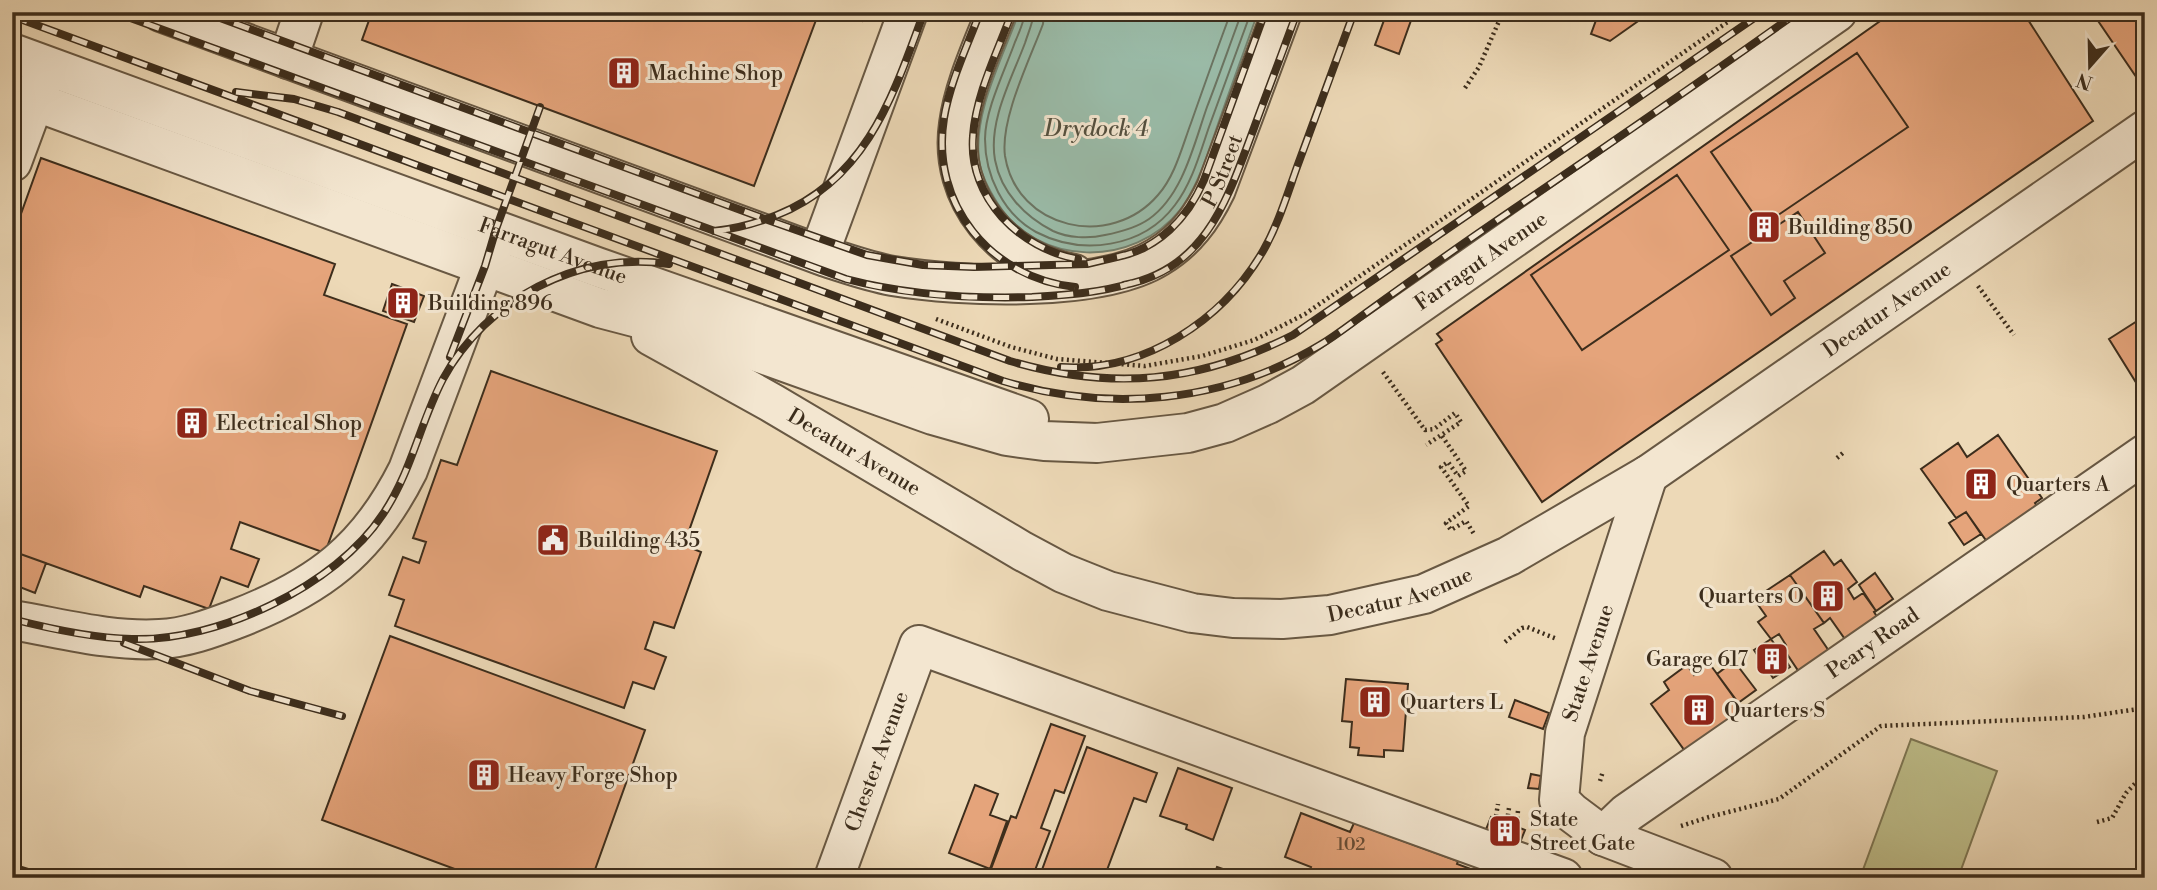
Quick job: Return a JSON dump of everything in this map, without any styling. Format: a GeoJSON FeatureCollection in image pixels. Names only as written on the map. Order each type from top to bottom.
{"type":"FeatureCollection","features":[{"type":"Feature","properties":{"kind":"street"},"geometry":{"type":"LineString","coordinates":[[161,12],[819,254],[890,275],[948,282],[1028,283],[1104,276]]}},
{"type":"Feature","properties":{"kind":"street"},"geometry":{"type":"LineString","coordinates":[[288,59],[304,12]]}},
{"type":"Feature","properties":{"kind":"street"},"geometry":{"type":"LineString","coordinates":[[819,254],[908,12]]}},
{"type":"Feature","properties":{"kind":"street"},"geometry":{"type":"LineString","coordinates":[[996,12],[961,111],[958,149],[965,185],[984,222],[1002,241],[1027,259],[1060,271],[1104,276]]}},
{"type":"Feature","properties":{"kind":"street","name":"P Street"},"geometry":{"type":"LineString","coordinates":[[1104,276],[1131,270],[1156,258],[1189,233],[1204,213],[1224,169],[1282,12]]}},
{"type":"Feature","properties":{"kind":"street","name":"Farragut Avenue"},"geometry":{"type":"LineString","coordinates":[[12,53],[31,87],[485,266],[600,308],[726,341],[973,428],[1044,441],[1097,443],[1188,433],[1225,423],[1303,385],[1837,12]]}},
{"type":"Feature","properties":{"kind":"street"},"geometry":{"type":"LineString","coordinates":[[12,162],[31,87]]}},
{"type":"Feature","properties":{"kind":"street","name":"Farragut Avenue"},"geometry":{"type":"LineString","coordinates":[[31,87],[499,230],[1097,443]]}},
{"type":"Feature","properties":{"kind":"street","name":"Decatur Avenue"},"geometry":{"type":"LineString","coordinates":[[600,308],[772,403],[1063,573],[1108,591],[1192,613],[1233,618],[1282,619],[1330,615],[1424,594],[1510,556],[1647,475],[2145,130]]}},
{"type":"Feature","properties":{"kind":"street"},"geometry":{"type":"LineString","coordinates":[[12,620],[122,639],[162,639],[205,631],[260,610],[326,574],[360,543],[393,499],[408,470],[499,230]]}},
{"type":"Feature","properties":{"kind":"street","name":"Peary Road"},"geometry":{"type":"LineString","coordinates":[[1604,836],[1627,813],[2145,454]]}},
{"type":"Feature","properties":{"kind":"street","name":"State Avenue"},"geometry":{"type":"LineString","coordinates":[[1604,836],[1559,800],[1565,733],[1647,475]]}},
{"type":"Feature","properties":{"kind":"street","name":"Chester Avenue"},"geometry":{"type":"LineString","coordinates":[[834,878],[919,645],[1543,874]]}},
{"type":"Feature","properties":{"kind":"street"},"geometry":{"type":"LineString","coordinates":[[1604,836],[1713,878]]}},
{"type":"Feature","properties":{"kind":"path"},"geometry":{"type":"LineString","coordinates":[[1465,88],[1479,67],[1503,12]]}},
{"type":"Feature","properties":{"kind":"path"},"geometry":{"type":"LineString","coordinates":[[928,316],[1011,346],[1057,359],[1121,366],[1145,366],[1202,356],[1254,340],[1306,314],[1742,12]]}},
{"type":"Feature","properties":{"kind":"path"},"geometry":{"type":"LineString","coordinates":[[1975,283],[2014,335]]}},
{"type":"Feature","properties":{"kind":"path"},"geometry":{"type":"LineString","coordinates":[[1382,371],[1425,430],[1434,429],[1455,413],[1461,422],[1426,444]]}},
{"type":"Feature","properties":{"kind":"path"},"geometry":{"type":"LineString","coordinates":[[1442,436],[1466,471],[1458,476],[1448,462],[1441,467],[1469,506],[1446,523],[1451,530],[1466,521],[1474,534]]}},
{"type":"Feature","properties":{"kind":"path"},"geometry":{"type":"LineString","coordinates":[[1837,458],[1844,452]]}},
{"type":"Feature","properties":{"kind":"path"},"geometry":{"type":"LineString","coordinates":[[1505,642],[1527,627],[1564,642]]}},
{"type":"Feature","properties":{"kind":"path"},"geometry":{"type":"LineString","coordinates":[[1670,830],[1779,799],[1881,726],[2084,717],[2145,708]]}},
{"type":"Feature","properties":{"kind":"path"},"geometry":{"type":"LineString","coordinates":[[1600,780],[1603,771]]}},
{"type":"Feature","properties":{"kind":"path"},"geometry":{"type":"LineString","coordinates":[[2097,822],[2112,818],[2126,793],[2145,773]]}},
{"type":"Feature","properties":{"kind":"green space"},"geometry":{"type":"Polygon","coordinates":[[[1911,739],[1997,771],[1958,878],[1860,878],[1911,739]]]}},
{"type":"Feature","properties":{"kind":"water","name":"Drydock 4"},"geometry":{"type":"Polygon","coordinates":[[[1019,12],[1258,12],[1204,163],[1180,210],[1161,229],[1138,242],[1113,250],[1087,252],[1061,249],[1037,240],[1015,225],[998,204],[979,160],[980,123],[991,85],[1019,12]]]}},
{"type":"Feature","properties":{"kind":"building","name":"Machine Shop"},"geometry":{"type":"Polygon","coordinates":[[[372,12],[819,12],[754,186],[362,40],[372,12]]]}},
{"type":"Feature","properties":{"kind":"building"},"geometry":{"type":"Polygon","coordinates":[[[839,12],[865,12],[862,21],[839,12]]]}},
{"type":"Feature","properties":{"kind":"building"},"geometry":{"type":"Polygon","coordinates":[[[1387,12],[1414,12],[1399,54],[1375,45],[1387,12]]]}},
{"type":"Feature","properties":{"kind":"building"},"geometry":{"type":"Polygon","coordinates":[[[1599,12],[1651,12],[1610,41],[1591,34],[1599,12]]]}},
{"type":"Feature","properties":{"kind":"building","name":"Building 850"},"geometry":{"type":"Polygon","coordinates":[[[1893,12],[2023,12],[2093,121],[1542,502],[1436,344],[1442,340],[1437,334],[1893,12]]]}},
{"type":"Feature","properties":{"kind":"building"},"geometry":{"type":"Polygon","coordinates":[[[2092,12],[2145,12],[2145,86],[2143,87],[2092,12]]]}},
{"type":"Feature","properties":{"kind":"building"},"geometry":{"type":"Polygon","coordinates":[[[1857,53],[1908,127],[1762,226],[1711,152],[1857,53]]]}},
{"type":"Feature","properties":{"kind":"building","name":"Electrical Shop"},"geometry":{"type":"Polygon","coordinates":[[[41,158],[335,264],[324,295],[407,324],[325,553],[240,522],[231,549],[259,559],[248,587],[221,577],[209,609],[144,586],[140,597],[12,551],[12,239],[41,158]]]}},
{"type":"Feature","properties":{"kind":"building"},"geometry":{"type":"Polygon","coordinates":[[[1677,175],[1729,250],[1582,350],[1531,275],[1677,175]]]}},
{"type":"Feature","properties":{"kind":"building"},"geometry":{"type":"Polygon","coordinates":[[[1798,212],[1825,253],[1784,281],[1795,298],[1771,315],[1731,256],[1798,212]]]}},
{"type":"Feature","properties":{"kind":"building","name":"Building 896"},"geometry":{"type":"Polygon","coordinates":[[[392,284],[424,296],[414,322],[383,311],[392,284]]]}},
{"type":"Feature","properties":{"kind":"building"},"geometry":{"type":"Polygon","coordinates":[[[2145,316],[2145,397],[2109,339],[2145,316]]]}},
{"type":"Feature","properties":{"kind":"building","name":"Building 435"},"geometry":{"type":"Polygon","coordinates":[[[491,371],[717,451],[684,545],[701,552],[674,628],[654,622],[645,649],[666,657],[654,689],[633,682],[624,708],[395,626],[404,600],[389,595],[403,557],[419,563],[426,542],[413,538],[441,460],[457,465],[491,371]]]}},
{"type":"Feature","properties":{"kind":"building","name":"Quarters A"},"geometry":{"type":"Polygon","coordinates":[[[1998,435],[2042,498],[2035,503],[2040,511],[1990,546],[1966,512],[1956,518],[1921,469],[1958,443],[1967,457],[1998,435]]]}},
{"type":"Feature","properties":{"kind":"building"},"geometry":{"type":"Polygon","coordinates":[[[1966,512],[1981,534],[1964,545],[1949,523],[1966,512]]]}},
{"type":"Feature","properties":{"kind":"building"},"geometry":{"type":"Polygon","coordinates":[[[12,551],[46,563],[35,593],[12,584],[12,551]]]}},
{"type":"Feature","properties":{"kind":"building","name":"Quarters O"},"geometry":{"type":"Polygon","coordinates":[[[1824,551],[1834,565],[1841,560],[1857,582],[1848,589],[1854,599],[1863,593],[1879,620],[1847,642],[1830,618],[1824,623],[1790,575],[1824,551]]]}},
{"type":"Feature","properties":{"kind":"building"},"geometry":{"type":"Polygon","coordinates":[[[1875,573],[1893,599],[1876,611],[1859,585],[1875,573]]]}},
{"type":"Feature","properties":{"kind":"building"},"geometry":{"type":"Polygon","coordinates":[[[1790,575],[1824,623],[1814,629],[1829,651],[1799,672],[1783,648],[1786,645],[1779,634],[1771,639],[1758,622],[1766,616],[1754,599],[1790,575]]]}},
{"type":"Feature","properties":{"kind":"building","name":"Heavy Forge Shop"},"geometry":{"type":"Polygon","coordinates":[[[390,636],[645,730],[592,878],[479,878],[322,820],[390,636]]]}},
{"type":"Feature","properties":{"kind":"building","name":"Garage 617"},"geometry":{"type":"Polygon","coordinates":[[[1771,639],[1790,667],[1773,678],[1754,650],[1771,639]]]}},
{"type":"Feature","properties":{"kind":"building"},"geometry":{"type":"Polygon","coordinates":[[[1734,661],[1756,690],[1738,703],[1717,674],[1734,661]]]}},
{"type":"Feature","properties":{"kind":"building","name":"Quarters S"},"geometry":{"type":"Polygon","coordinates":[[[1709,663],[1748,716],[1690,758],[1651,704],[1669,690],[1664,682],[1687,665],[1694,675],[1709,663]]]}},
{"type":"Feature","properties":{"kind":"building","name":"Quarters L"},"geometry":{"type":"Polygon","coordinates":[[[1346,679],[1408,684],[1403,751],[1384,750],[1384,757],[1358,755],[1359,748],[1350,747],[1352,722],[1342,721],[1346,679]]]}},
{"type":"Feature","properties":{"kind":"building"},"geometry":{"type":"Polygon","coordinates":[[[1515,700],[1549,713],[1543,729],[1509,717],[1515,700]]]}},
{"type":"Feature","properties":{"kind":"building"},"geometry":{"type":"Polygon","coordinates":[[[1051,724],[1085,736],[1064,793],[1055,790],[1041,828],[1050,831],[1032,878],[1004,878],[1005,874],[991,869],[1011,816],[1016,818],[1051,724]]]}},
{"type":"Feature","properties":{"kind":"building"},"geometry":{"type":"Polygon","coordinates":[[[1087,747],[1157,773],[1146,802],[1134,798],[1104,878],[1039,878],[1087,747]]]}},
{"type":"Feature","properties":{"kind":"building"},"geometry":{"type":"Polygon","coordinates":[[[1178,768],[1232,788],[1213,840],[1186,829],[1187,825],[1160,816],[1178,768]]]}},
{"type":"Feature","properties":{"kind":"building"},"geometry":{"type":"Polygon","coordinates":[[[1531,774],[1541,776],[1539,789],[1528,788],[1531,774]]]}},
{"type":"Feature","properties":{"kind":"building"},"geometry":{"type":"Polygon","coordinates":[[[975,785],[998,794],[990,815],[1007,821],[990,869],[949,853],[975,785]]]}},
{"type":"Feature","properties":{"kind":"building"},"geometry":{"type":"Polygon","coordinates":[[[1301,813],[1350,832],[1354,823],[1458,861],[1457,864],[1484,874],[1483,878],[1325,878],[1309,872],[1311,867],[1285,857],[1301,813]]]}},
{"type":"Feature","properties":{"kind":"building","name":"State Street Gate"},"geometry":{"type":"Polygon","coordinates":[[[1491,817],[1525,830],[1519,845],[1485,832],[1491,817]]]}},
{"type":"Feature","properties":{"kind":"building"},"geometry":{"type":"Polygon","coordinates":[[[12,864],[38,872],[36,878],[12,878],[12,864]]]}},
{"type":"Feature","properties":{"kind":"building"},"geometry":{"type":"Polygon","coordinates":[[[1217,867],[1235,873],[1233,878],[1213,878],[1217,867]]]}},
{"type":"Feature","properties":{"kind":"railway"},"geometry":{"type":"LineString","coordinates":[[114,12],[846,279],[938,295],[985,297],[1070,294],[1132,283]]}},
{"type":"Feature","properties":{"kind":"railway"},"geometry":{"type":"LineString","coordinates":[[204,12],[867,255],[923,265],[974,267],[1087,264],[1125,255]]}},
{"type":"Feature","properties":{"kind":"railway"},"geometry":{"type":"LineString","coordinates":[[714,231],[777,215],[808,199],[834,180],[873,132],[901,74],[924,12]]}},
{"type":"Feature","properties":{"kind":"railway"},"geometry":{"type":"LineString","coordinates":[[980,12],[955,78],[944,118],[942,150],[947,179],[957,207],[973,231],[993,252],[1017,269],[1045,281],[1075,287]]}},
{"type":"Feature","properties":{"kind":"railway"},"geometry":{"type":"LineString","coordinates":[[1012,12],[978,104],[973,136],[974,159],[979,180],[989,200],[1018,232],[1036,244],[1078,259]]}},
{"type":"Feature","properties":{"kind":"railway"},"geometry":{"type":"LineString","coordinates":[[1117,257],[1146,247],[1170,230],[1197,194],[1265,12]]}},
{"type":"Feature","properties":{"kind":"railway"},"geometry":{"type":"LineString","coordinates":[[1124,285],[1152,276],[1176,263],[1195,246],[1210,226],[1234,179],[1297,12]]}},
{"type":"Feature","properties":{"kind":"railway"},"geometry":{"type":"LineString","coordinates":[[1061,367],[1092,367],[1151,351],[1203,320],[1246,276],[1263,251],[1278,220],[1354,12]]}},
{"type":"Feature","properties":{"kind":"railway"},"geometry":{"type":"LineString","coordinates":[[236,92],[294,99],[338,112],[1010,361],[1084,376],[1119,379],[1189,372],[1223,364],[1293,335],[1763,12]]}},
{"type":"Feature","properties":{"kind":"railway"},"geometry":{"type":"LineString","coordinates":[[12,16],[1003,381],[1043,391],[1125,399],[1165,397],[1245,380],[1283,365],[1320,345],[1798,12]]}},
{"type":"Feature","properties":{"kind":"railway"},"geometry":{"type":"LineString","coordinates":[[450,357],[485,266],[540,107]]}},
{"type":"Feature","properties":{"kind":"railway"},"geometry":{"type":"LineString","coordinates":[[12,619],[102,637],[132,639],[200,631],[272,605],[336,564],[362,540],[383,514],[401,482],[443,379],[461,351],[509,304],[569,273],[601,265],[635,262],[669,264]]}},
{"type":"Feature","properties":{"kind":"railway"},"geometry":{"type":"LineString","coordinates":[[124,643],[250,691],[342,716]]}},
{"type":"Feature","properties":{"kind":"place","name":"Machine Shop"},"geometry":{"type":"Point","coordinates":[624,73]}},
{"type":"Feature","properties":{"kind":"place","name":"Building 850"},"geometry":{"type":"Point","coordinates":[1764,227]}},
{"type":"Feature","properties":{"kind":"place","name":"Building 896"},"geometry":{"type":"Point","coordinates":[403,303]}},
{"type":"Feature","properties":{"kind":"place","name":"Electrical Shop"},"geometry":{"type":"Point","coordinates":[192,423]}},
{"type":"Feature","properties":{"kind":"place","name":"Quarters A"},"geometry":{"type":"Point","coordinates":[1981,484]}},
{"type":"Feature","properties":{"kind":"place","name":"Building 435"},"geometry":{"type":"Point","coordinates":[553,540]}},
{"type":"Feature","properties":{"kind":"place","name":"Quarters O"},"geometry":{"type":"Point","coordinates":[1828,596]}},
{"type":"Feature","properties":{"kind":"place","name":"Garage 617"},"geometry":{"type":"Point","coordinates":[1772,659]}},
{"type":"Feature","properties":{"kind":"place","name":"Quarters L"},"geometry":{"type":"Point","coordinates":[1375,702]}},
{"type":"Feature","properties":{"kind":"place","name":"Quarters S"},"geometry":{"type":"Point","coordinates":[1699,710]}},
{"type":"Feature","properties":{"kind":"place","name":"Heavy Forge Shop"},"geometry":{"type":"Point","coordinates":[484,775]}},
{"type":"Feature","properties":{"kind":"place","name":"State Street Gate"},"geometry":{"type":"Point","coordinates":[1505,831]}}]}
